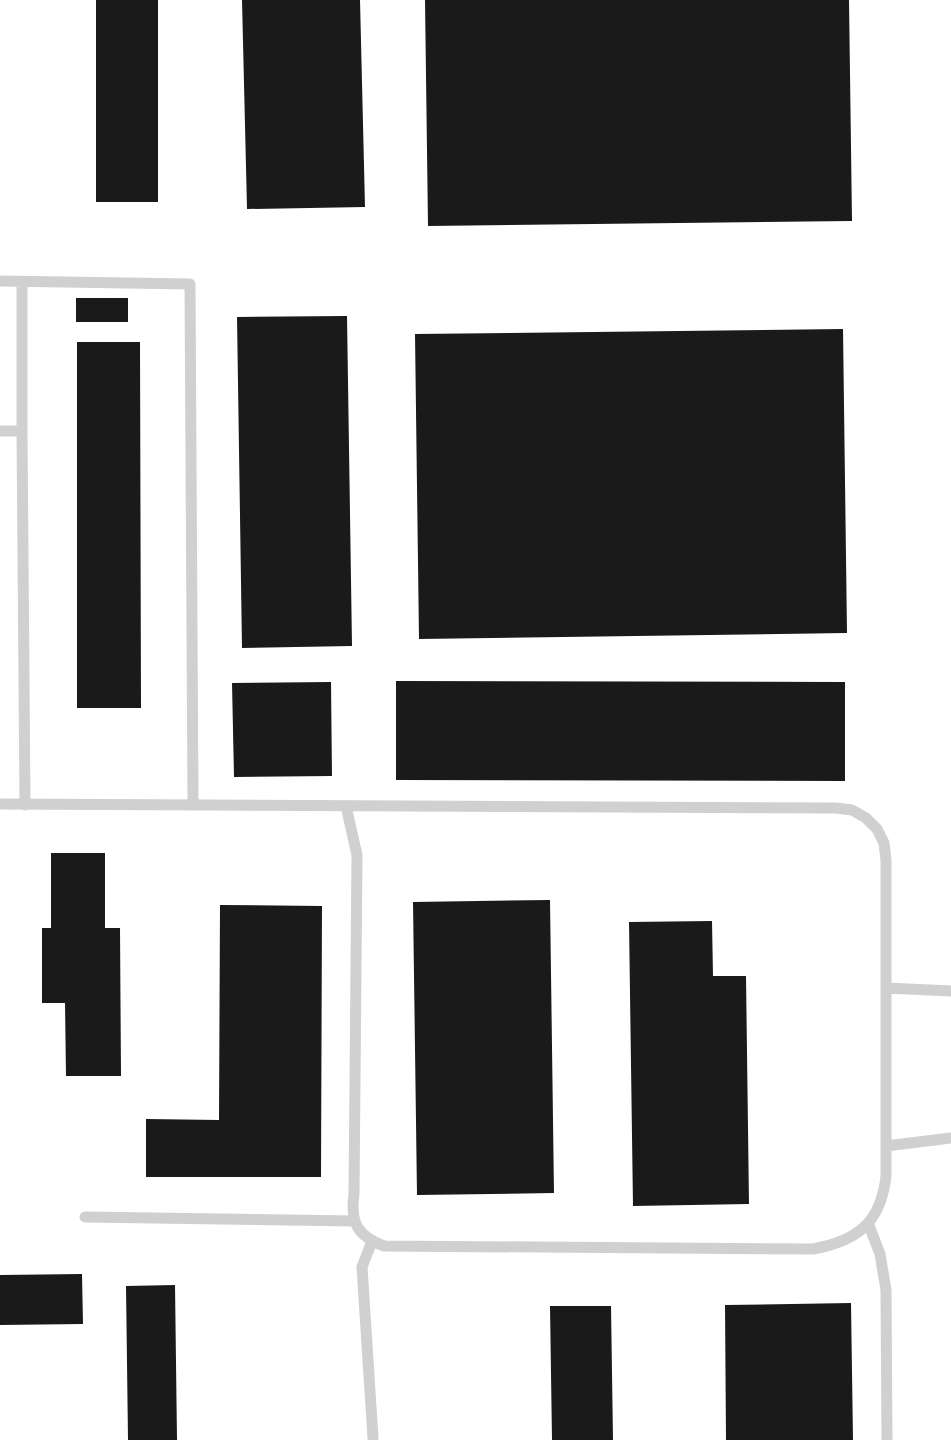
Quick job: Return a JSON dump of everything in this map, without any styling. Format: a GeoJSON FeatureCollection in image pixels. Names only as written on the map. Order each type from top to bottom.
{"type":"FeatureCollection","features":[{"type":"Feature","properties":{"kind":"lane"},"geometry":{"type":"LineString","coordinates":[[0,281],[190,284],[193,805]]}},
{"type":"Feature","properties":{"kind":"lane"},"geometry":{"type":"LineString","coordinates":[[22,282],[24,805]]}},
{"type":"Feature","properties":{"kind":"lane"},"geometry":{"type":"LineString","coordinates":[[0,431],[22,431]]}},
{"type":"Feature","properties":{"kind":"lane"},"geometry":{"type":"LineString","coordinates":[[0,804],[836,808],[852,810],[866,818],[877,829],[884,843],[886,860],[886,1176],[884,1193],[878,1209],[868,1223],[852,1236],[833,1245],[813,1248],[384,1246],[372,1241],[362,1232],[354,1221],[352,1207],[354,1194],[357,855],[346,806]]}},
{"type":"Feature","properties":{"kind":"lane"},"geometry":{"type":"LineString","coordinates":[[886,988],[951,991]]}},
{"type":"Feature","properties":{"kind":"lane"},"geometry":{"type":"LineString","coordinates":[[886,1146],[951,1138]]}},
{"type":"Feature","properties":{"kind":"lane"},"geometry":{"type":"LineString","coordinates":[[85,1216],[354,1221]]}},
{"type":"Feature","properties":{"kind":"lane"},"geometry":{"type":"LineString","coordinates":[[868,1223],[880,1254],[886,1290],[887,1440]]}},
{"type":"Feature","properties":{"kind":"lane"},"geometry":{"type":"LineString","coordinates":[[372,1241],[362,1267],[373,1438]]}},
{"type":"Feature","properties":{"kind":"building"},"geometry":{"type":"Polygon","coordinates":[[[96,0],[158,0],[158,202],[96,202],[96,0]]]}},
{"type":"Feature","properties":{"kind":"building"},"geometry":{"type":"Polygon","coordinates":[[[242,0],[360,0],[365,207],[247,209],[242,0]]]}},
{"type":"Feature","properties":{"kind":"building"},"geometry":{"type":"Polygon","coordinates":[[[425,0],[849,0],[852,221],[428,226],[425,0]]]}},
{"type":"Feature","properties":{"kind":"building"},"geometry":{"type":"Polygon","coordinates":[[[76,298],[128,298],[128,322],[76,322],[76,298]]]}},
{"type":"Feature","properties":{"kind":"building"},"geometry":{"type":"Polygon","coordinates":[[[347,316],[352,646],[242,648],[237,317],[347,316]]]}},
{"type":"Feature","properties":{"kind":"building"},"geometry":{"type":"Polygon","coordinates":[[[843,329],[847,633],[419,639],[415,334],[843,329]]]}},
{"type":"Feature","properties":{"kind":"building"},"geometry":{"type":"Polygon","coordinates":[[[77,342],[140,342],[141,708],[77,708],[77,342]]]}},
{"type":"Feature","properties":{"kind":"building"},"geometry":{"type":"Polygon","coordinates":[[[396,681],[845,682],[845,781],[396,780],[396,681]]]}},
{"type":"Feature","properties":{"kind":"building"},"geometry":{"type":"Polygon","coordinates":[[[331,682],[332,776],[234,777],[232,683],[331,682]]]}},
{"type":"Feature","properties":{"kind":"building"},"geometry":{"type":"Polygon","coordinates":[[[51,853],[105,853],[105,928],[120,928],[121,1076],[66,1076],[65,1003],[42,1003],[42,928],[51,928],[51,853]]]}},
{"type":"Feature","properties":{"kind":"building"},"geometry":{"type":"Polygon","coordinates":[[[550,900],[554,1193],[417,1195],[413,902],[550,900]]]}},
{"type":"Feature","properties":{"kind":"building"},"geometry":{"type":"Polygon","coordinates":[[[220,905],[322,906],[321,1177],[146,1177],[146,1119],[219,1120],[220,905]]]}},
{"type":"Feature","properties":{"kind":"building"},"geometry":{"type":"Polygon","coordinates":[[[712,921],[713,976],[746,976],[749,1204],[633,1206],[629,922],[712,921]]]}},
{"type":"Feature","properties":{"kind":"building"},"geometry":{"type":"Polygon","coordinates":[[[82,1274],[83,1324],[0,1325],[0,1275],[82,1274]]]}},
{"type":"Feature","properties":{"kind":"building"},"geometry":{"type":"Polygon","coordinates":[[[175,1285],[177,1440],[128,1440],[126,1286],[175,1285]]]}},
{"type":"Feature","properties":{"kind":"building"},"geometry":{"type":"Polygon","coordinates":[[[851,1303],[853,1440],[726,1440],[725,1305],[851,1303]]]}},
{"type":"Feature","properties":{"kind":"building"},"geometry":{"type":"Polygon","coordinates":[[[550,1306],[611,1306],[613,1440],[552,1440],[550,1306]]]}}]}
